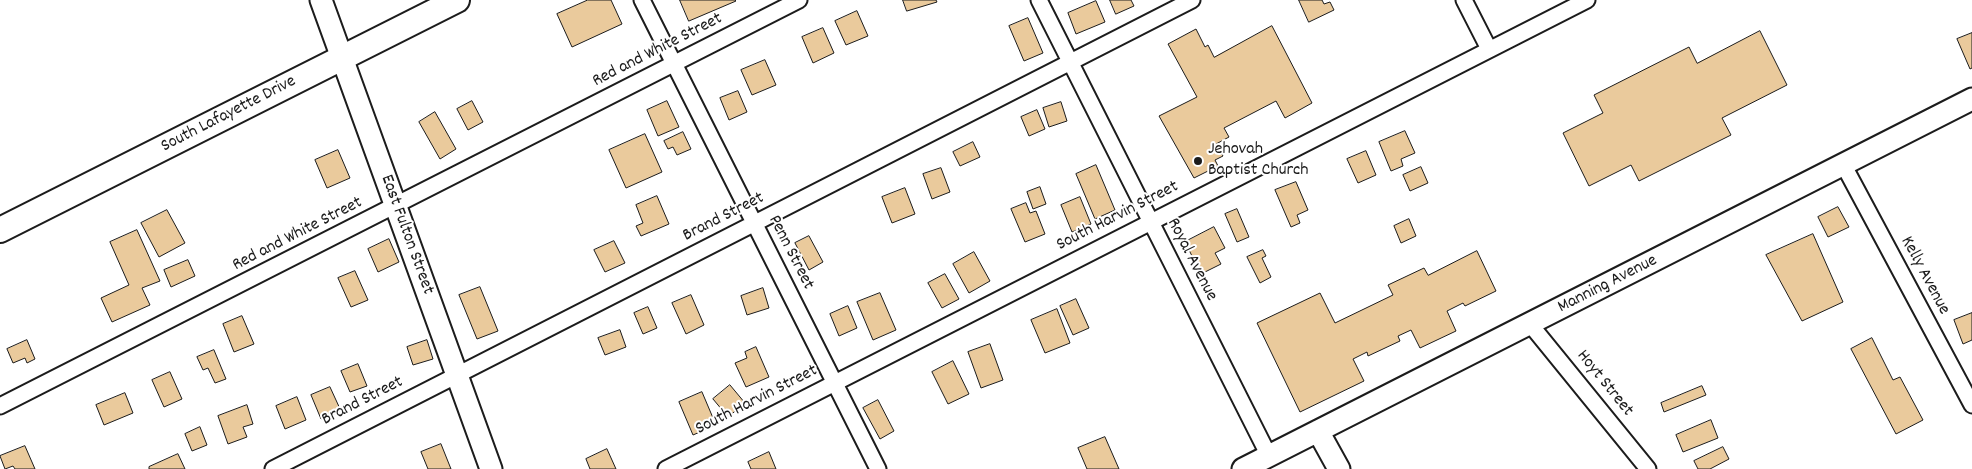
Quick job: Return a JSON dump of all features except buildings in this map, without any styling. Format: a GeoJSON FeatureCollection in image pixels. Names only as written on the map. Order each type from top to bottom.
{"type":"FeatureCollection","features":[{"type":"Feature","properties":{"kind":"main road","name":"East Fulton Street"},"geometry":{"type":"LineString","coordinates":[[321,0],[492,469]]}},
{"type":"Feature","properties":{"kind":"main road","name":"South Lafayette Drive"},"geometry":{"type":"LineString","coordinates":[[0,230],[457,0]]}},
{"type":"Feature","properties":{"kind":"main road","name":"Manning Avenue"},"geometry":{"type":"LineString","coordinates":[[1243,469],[1972,99]]}},
{"type":"Feature","properties":{"kind":"main road"},"geometry":{"type":"LineString","coordinates":[[1318,431],[1339,469]]}},
{"type":"Feature","properties":{"kind":"street","name":"Penn Street"},"geometry":{"type":"LineString","coordinates":[[642,0],[878,469]]}},
{"type":"Feature","properties":{"kind":"street","name":"Red and White Street"},"geometry":{"type":"LineString","coordinates":[[0,406],[799,0]]}},
{"type":"Feature","properties":{"kind":"street","name":"Royal Avenue"},"geometry":{"type":"LineString","coordinates":[[1039,0],[1269,456]]}},
{"type":"Feature","properties":{"kind":"street","name":"Brand Street"},"geometry":{"type":"LineString","coordinates":[[273,469],[1192,0]]}},
{"type":"Feature","properties":{"kind":"street"},"geometry":{"type":"LineString","coordinates":[[1464,0],[1490,49]]}},
{"type":"Feature","properties":{"kind":"street","name":"South Harvin Street"},"geometry":{"type":"LineString","coordinates":[[666,469],[1587,0]]}},
{"type":"Feature","properties":{"kind":"street","name":"Kelly Avenue"},"geometry":{"type":"LineString","coordinates":[[1844,164],[1972,405]]}},
{"type":"Feature","properties":{"kind":"street","name":"Hoyt Street"},"geometry":{"type":"LineString","coordinates":[[1530,324],[1648,469]]}},
{"type":"Feature","properties":{"kind":"place","name":"Jehovah Baptist Church"},"geometry":{"type":"Point","coordinates":[1198,161]}}]}
